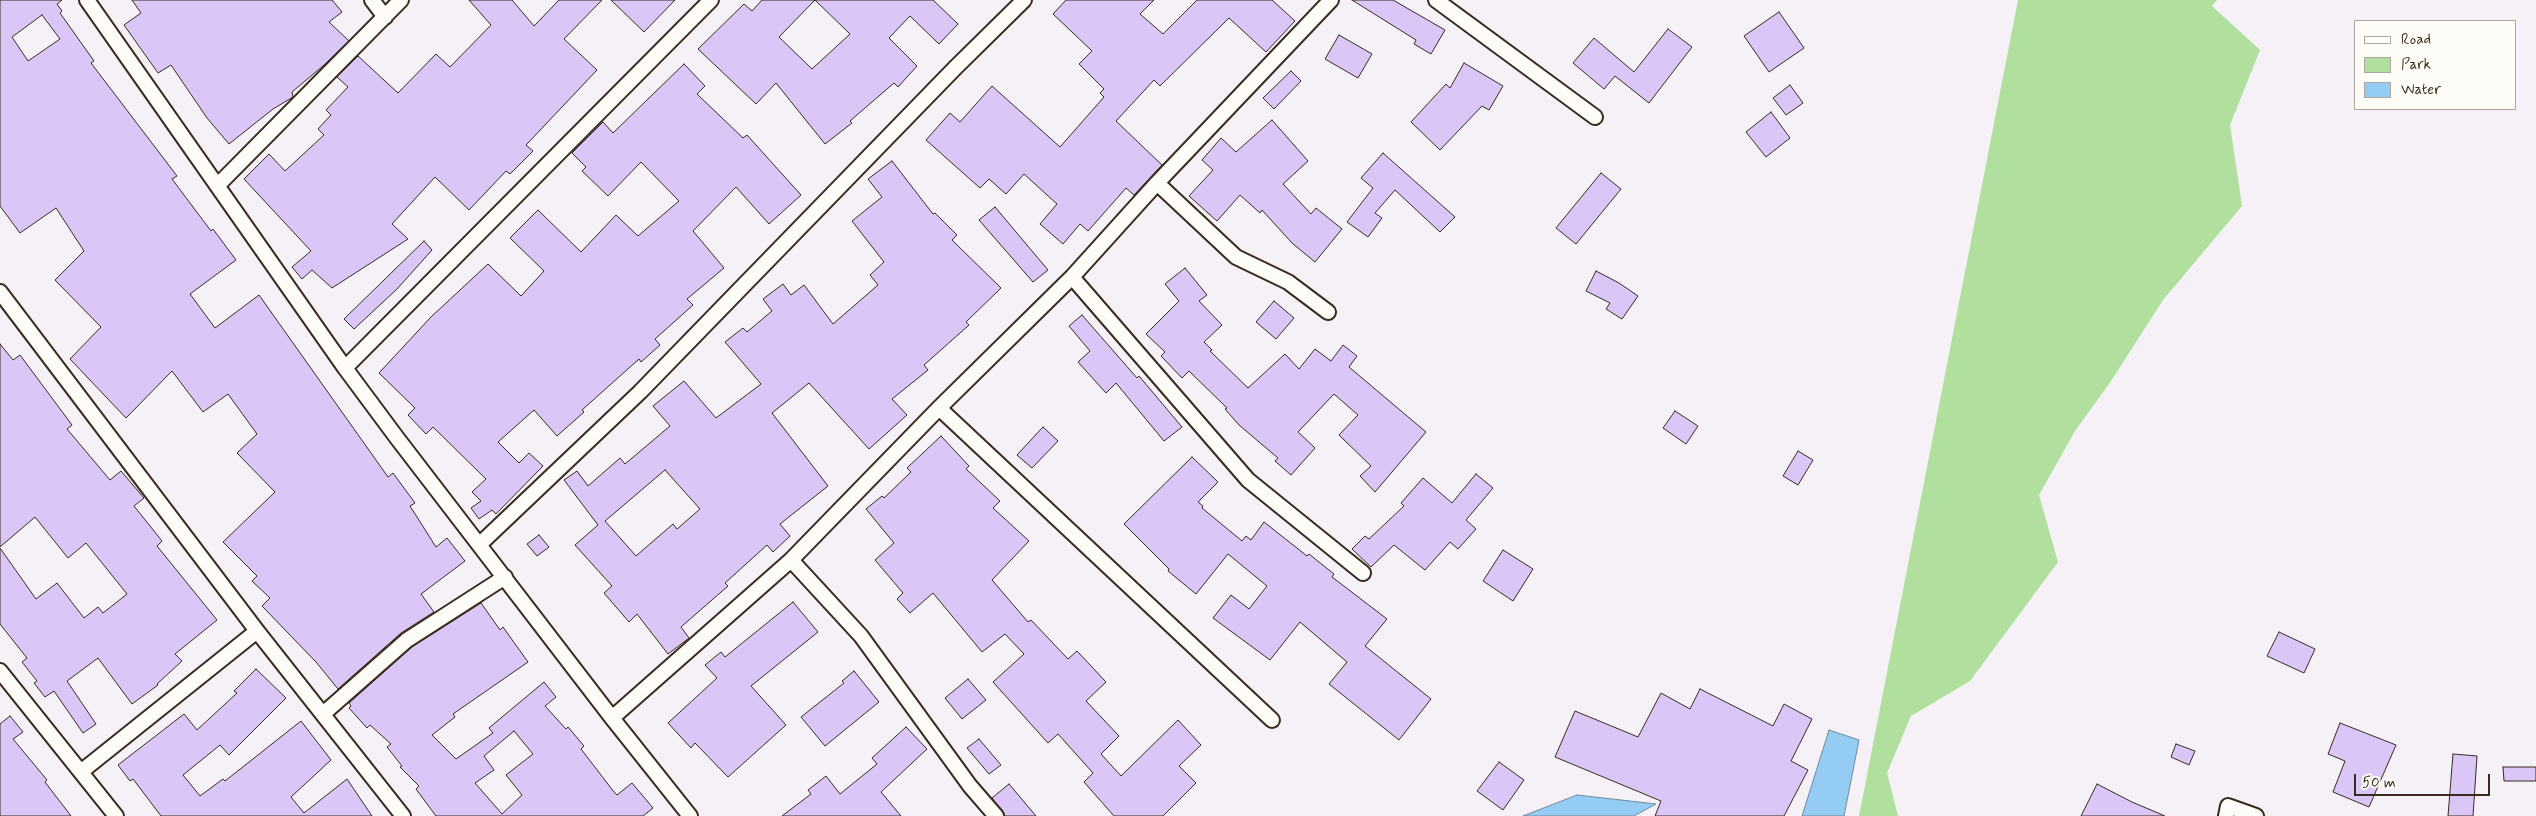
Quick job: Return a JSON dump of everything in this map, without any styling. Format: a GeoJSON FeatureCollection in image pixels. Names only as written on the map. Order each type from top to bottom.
{"type":"FeatureCollection","features":[{"type":"Feature","properties":{"kind":"street"},"geometry":{"type":"LineString","coordinates":[[87,0],[345,368],[612,718],[690,816]]}},
{"type":"Feature","properties":{"kind":"street"},"geometry":{"type":"LineString","coordinates":[[372,0],[384,17]]}},
{"type":"Feature","properties":{"kind":"street"},"geometry":{"type":"LineString","coordinates":[[218,185],[401,0]]}},
{"type":"Feature","properties":{"kind":"street"},"geometry":{"type":"LineString","coordinates":[[345,368],[710,0]]}},
{"type":"Feature","properties":{"kind":"street"},"geometry":{"type":"LineString","coordinates":[[480,544],[640,392],[948,75],[1024,0]]}},
{"type":"Feature","properties":{"kind":"street"},"geometry":{"type":"LineString","coordinates":[[612,718],[791,560],[939,408],[1072,277],[1156,183],[1331,0]]}},
{"type":"Feature","properties":{"kind":"street"},"geometry":{"type":"LineString","coordinates":[[1436,0],[1595,117]]}},
{"type":"Feature","properties":{"kind":"street"},"geometry":{"type":"LineString","coordinates":[[1156,183],[1236,256],[1288,282],[1328,312]]}},
{"type":"Feature","properties":{"kind":"street"},"geometry":{"type":"LineString","coordinates":[[1072,277],[1248,480],[1363,573]]}},
{"type":"Feature","properties":{"kind":"street"},"geometry":{"type":"LineString","coordinates":[[0,292],[257,631],[403,816]]}},
{"type":"Feature","properties":{"kind":"street"},"geometry":{"type":"LineString","coordinates":[[939,408],[1272,720]]}},
{"type":"Feature","properties":{"kind":"street"},"geometry":{"type":"LineString","coordinates":[[791,560],[861,636],[970,786],[996,816]]}},
{"type":"Feature","properties":{"kind":"street"},"geometry":{"type":"LineString","coordinates":[[323,714],[407,640],[505,577]]}},
{"type":"Feature","properties":{"kind":"street"},"geometry":{"type":"LineString","coordinates":[[82,771],[257,631]]}},
{"type":"Feature","properties":{"kind":"street"},"geometry":{"type":"LineString","coordinates":[[0,670],[116,816]]}},
{"type":"Feature","properties":{"kind":"street"},"geometry":{"type":"LineString","coordinates":[[2226,816],[2228,806],[2256,816]]}},
{"type":"Feature","properties":{"kind":"green space"},"geometry":{"type":"Polygon","coordinates":[[[2018,0],[2217,0],[2212,6],[2260,50],[2230,125],[2242,206],[2163,300],[2111,381],[2075,431],[2039,495],[2058,562],[1970,681],[1911,716],[1887,773],[1898,816],[1859,816],[2018,0]]]}},
{"type":"Feature","properties":{"kind":"water"},"geometry":{"type":"Polygon","coordinates":[[[1829,730],[1859,740],[1844,816],[1802,816],[1829,730]]]}},
{"type":"Feature","properties":{"kind":"water"},"geometry":{"type":"Polygon","coordinates":[[[1577,795],[1656,804],[1634,816],[1523,816],[1577,795]]]}},
{"type":"Feature","properties":{"kind":"building"},"geometry":{"type":"Polygon","coordinates":[[[0,0],[62,0],[57,4],[62,11],[60,13],[94,61],[91,63],[177,176],[172,179],[211,231],[213,229],[236,260],[190,294],[215,328],[259,295],[388,477],[393,473],[415,503],[410,506],[436,547],[447,538],[465,561],[421,594],[434,612],[401,633],[338,689],[316,662],[262,606],[270,598],[252,581],[257,576],[223,542],[275,492],[237,453],[257,434],[228,394],[203,412],[172,371],[126,418],[70,359],[101,327],[55,280],[84,251],[56,208],[20,233],[0,206],[0,0]],[[42,15],[12,37],[28,61],[60,39],[42,15]]]}},
{"type":"Feature","properties":{"kind":"building"},"geometry":{"type":"Polygon","coordinates":[[[132,0],[332,0],[342,12],[329,22],[349,41],[292,92],[293,97],[273,109],[229,144],[207,118],[171,65],[158,73],[124,25],[141,13],[132,0]]]}},
{"type":"Feature","properties":{"kind":"building"},"geometry":{"type":"Polygon","coordinates":[[[469,0],[512,0],[534,26],[559,0],[602,0],[564,39],[597,70],[526,145],[533,151],[510,174],[506,171],[469,210],[435,177],[392,224],[408,239],[332,288],[312,270],[302,279],[292,267],[311,251],[244,179],[269,154],[285,171],[324,135],[318,129],[331,115],[326,110],[348,87],[337,77],[358,56],[398,93],[436,54],[450,67],[491,25],[469,0]]]}},
{"type":"Feature","properties":{"kind":"building"},"geometry":{"type":"Polygon","coordinates":[[[611,0],[675,0],[644,32],[611,0]]]}},
{"type":"Feature","properties":{"kind":"building"},"geometry":{"type":"Polygon","coordinates":[[[762,0],[815,0],[933,0],[958,24],[939,44],[910,16],[889,38],[917,66],[898,87],[894,83],[850,121],[852,123],[825,144],[776,83],[756,104],[698,49],[744,4],[752,11],[762,0]],[[815,0],[779,37],[812,69],[850,34],[815,0]]]}},
{"type":"Feature","properties":{"kind":"building"},"geometry":{"type":"Polygon","coordinates":[[[1066,0],[1154,0],[1140,14],[1163,34],[1197,0],[1272,0],[1295,21],[1266,52],[1229,18],[1160,86],[1154,80],[1116,121],[1162,165],[1134,195],[1126,188],[1088,231],[1080,224],[1063,244],[1040,224],[1057,204],[1024,174],[1006,194],[989,179],[980,188],[926,140],[950,113],[960,122],[992,86],[1060,147],[1104,97],[1100,93],[1104,89],[1079,64],[1092,51],[1053,14],[1066,0]]]}},
{"type":"Feature","properties":{"kind":"building"},"geometry":{"type":"Polygon","coordinates":[[[1352,0],[1393,0],[1445,30],[1431,54],[1414,44],[1416,40],[1352,0]]]}},
{"type":"Feature","properties":{"kind":"building"},"geometry":{"type":"Polygon","coordinates":[[[1779,12],[1804,48],[1769,72],[1744,36],[1779,12]]]}},
{"type":"Feature","properties":{"kind":"building"},"geometry":{"type":"Polygon","coordinates":[[[1668,29],[1692,47],[1649,103],[1615,76],[1604,89],[1573,63],[1594,38],[1634,72],[1668,29]]]}},
{"type":"Feature","properties":{"kind":"building"},"geometry":{"type":"Polygon","coordinates":[[[1339,35],[1372,54],[1358,78],[1325,59],[1339,35]]]}},
{"type":"Feature","properties":{"kind":"building"},"geometry":{"type":"Polygon","coordinates":[[[1464,63],[1503,86],[1489,110],[1482,106],[1440,150],[1411,122],[1446,84],[1450,88],[1464,63]]]}},
{"type":"Feature","properties":{"kind":"building"},"geometry":{"type":"Polygon","coordinates":[[[684,64],[705,86],[697,94],[743,138],[747,135],[801,195],[769,224],[736,187],[693,231],[724,268],[687,299],[693,305],[655,339],[660,345],[641,362],[639,359],[582,410],[584,412],[557,436],[534,410],[498,442],[519,463],[529,453],[543,466],[496,514],[492,510],[479,519],[471,508],[481,501],[472,492],[486,479],[433,427],[426,434],[408,415],[415,408],[379,373],[431,317],[488,264],[521,296],[544,271],[510,238],[538,210],[581,252],[616,215],[638,236],[679,201],[641,162],[608,196],[582,171],[586,167],[572,153],[603,122],[613,133],[684,64]]]}},
{"type":"Feature","properties":{"kind":"building"},"geometry":{"type":"Polygon","coordinates":[[[1291,71],[1301,81],[1274,109],[1263,98],[1291,71]]]}},
{"type":"Feature","properties":{"kind":"building"},"geometry":{"type":"Polygon","coordinates":[[[1790,85],[1803,103],[1786,115],[1773,98],[1790,85]]]}},
{"type":"Feature","properties":{"kind":"building"},"geometry":{"type":"Polygon","coordinates":[[[1771,112],[1790,138],[1766,157],[1746,132],[1771,112]]]}},
{"type":"Feature","properties":{"kind":"building"},"geometry":{"type":"Polygon","coordinates":[[[1272,120],[1308,161],[1283,184],[1311,214],[1316,208],[1342,229],[1315,262],[1292,243],[1262,210],[1260,213],[1240,195],[1217,221],[1189,196],[1213,170],[1202,160],[1221,138],[1236,152],[1272,120]]]}},
{"type":"Feature","properties":{"kind":"building"},"geometry":{"type":"Polygon","coordinates":[[[1383,153],[1455,217],[1440,232],[1395,190],[1375,213],[1382,218],[1368,237],[1347,222],[1373,188],[1361,178],[1383,153]]]}},
{"type":"Feature","properties":{"kind":"building"},"geometry":{"type":"Polygon","coordinates":[[[892,161],[933,214],[935,213],[957,235],[952,240],[1001,288],[966,322],[969,325],[924,365],[928,370],[892,399],[907,415],[869,449],[809,383],[772,413],[828,486],[780,524],[790,536],[773,552],[767,545],[725,583],[728,586],[681,627],[689,638],[668,654],[637,614],[629,622],[604,593],[612,586],[575,545],[598,525],[564,480],[577,471],[588,486],[620,458],[625,464],[670,426],[653,406],[684,381],[716,418],[761,384],[725,342],[743,328],[747,332],[772,311],[763,299],[783,284],[791,295],[804,285],[833,324],[878,285],[870,275],[884,262],[852,221],[882,197],[868,179],[892,161]],[[665,470],[605,521],[636,556],[673,524],[677,529],[700,509],[665,470]]]}},
{"type":"Feature","properties":{"kind":"building"},"geometry":{"type":"Polygon","coordinates":[[[1601,173],[1621,189],[1576,244],[1556,228],[1601,173]]]}},
{"type":"Feature","properties":{"kind":"building"},"geometry":{"type":"Polygon","coordinates":[[[995,207],[1048,270],[1033,282],[979,220],[995,207]]]}},
{"type":"Feature","properties":{"kind":"building"},"geometry":{"type":"Polygon","coordinates":[[[424,241],[432,250],[397,289],[354,329],[344,319],[424,241]]]}},
{"type":"Feature","properties":{"kind":"building"},"geometry":{"type":"Polygon","coordinates":[[[1185,268],[1207,295],[1199,301],[1222,325],[1204,342],[1212,350],[1210,351],[1248,388],[1285,354],[1299,369],[1315,349],[1331,361],[1343,345],[1357,356],[1349,367],[1426,432],[1375,492],[1360,476],[1371,466],[1339,435],[1358,415],[1334,394],[1298,432],[1315,448],[1291,475],[1275,461],[1278,458],[1239,425],[1225,409],[1227,408],[1189,371],[1182,378],[1161,356],[1165,352],[1146,334],[1179,301],[1165,284],[1185,268]]]}},
{"type":"Feature","properties":{"kind":"building"},"geometry":{"type":"Polygon","coordinates":[[[1596,271],[1638,296],[1622,319],[1606,309],[1610,303],[1586,291],[1596,271]]]}},
{"type":"Feature","properties":{"kind":"building"},"geometry":{"type":"Polygon","coordinates":[[[1274,301],[1294,318],[1276,339],[1256,322],[1274,301]]]}},
{"type":"Feature","properties":{"kind":"building"},"geometry":{"type":"Polygon","coordinates":[[[1082,315],[1137,378],[1139,376],[1182,427],[1164,441],[1116,383],[1106,393],[1078,362],[1090,351],[1069,326],[1082,315]]]}},
{"type":"Feature","properties":{"kind":"building"},"geometry":{"type":"Polygon","coordinates":[[[0,344],[13,360],[20,355],[72,425],[67,429],[110,480],[121,471],[144,498],[134,506],[162,541],[157,546],[217,620],[175,654],[182,661],[158,685],[132,704],[98,658],[67,681],[96,724],[83,733],[54,691],[45,697],[34,683],[37,681],[22,662],[27,658],[0,624],[0,548],[36,599],[57,583],[84,618],[98,607],[103,613],[127,594],[86,543],[68,558],[35,517],[0,547],[0,344]]]}},
{"type":"Feature","properties":{"kind":"building"},"geometry":{"type":"Polygon","coordinates":[[[1675,411],[1698,426],[1686,444],[1663,428],[1675,411]]]}},
{"type":"Feature","properties":{"kind":"building"},"geometry":{"type":"Polygon","coordinates":[[[1043,427],[1058,441],[1032,468],[1017,455],[1043,427]]]}},
{"type":"Feature","properties":{"kind":"building"},"geometry":{"type":"Polygon","coordinates":[[[941,436],[969,466],[966,469],[1000,501],[993,508],[1029,541],[992,580],[1028,622],[1031,620],[1068,659],[1077,651],[1106,682],[1086,701],[1119,736],[1101,754],[1121,776],[1178,720],[1201,745],[1179,766],[1196,783],[1163,816],[1114,816],[1084,782],[1093,773],[1058,734],[1048,743],[993,682],[1024,654],[1005,634],[982,652],[933,593],[910,613],[897,599],[903,593],[875,560],[894,543],[866,509],[882,496],[884,498],[911,472],[907,468],[941,436]]]}},
{"type":"Feature","properties":{"kind":"building"},"geometry":{"type":"Polygon","coordinates":[[[1798,451],[1813,460],[1798,485],[1783,476],[1798,451]]]}},
{"type":"Feature","properties":{"kind":"building"},"geometry":{"type":"Polygon","coordinates":[[[1192,457],[1218,482],[1198,502],[1203,506],[1202,508],[1242,541],[1246,536],[1251,540],[1264,522],[1307,556],[1309,554],[1334,574],[1332,577],[1387,619],[1365,646],[1431,699],[1399,740],[1329,684],[1347,662],[1300,622],[1270,660],[1213,618],[1231,595],[1249,609],[1267,586],[1228,554],[1196,594],[1168,571],[1169,569],[1124,524],[1192,457]]]}},
{"type":"Feature","properties":{"kind":"building"},"geometry":{"type":"Polygon","coordinates":[[[1476,474],[1493,488],[1466,520],[1476,529],[1458,549],[1450,542],[1425,570],[1394,545],[1371,567],[1352,549],[1365,536],[1369,539],[1404,506],[1401,503],[1423,478],[1452,503],[1476,474]]]}},
{"type":"Feature","properties":{"kind":"building"},"geometry":{"type":"Polygon","coordinates":[[[539,535],[549,547],[537,556],[527,544],[539,535]]]}},
{"type":"Feature","properties":{"kind":"building"},"geometry":{"type":"Polygon","coordinates":[[[1503,550],[1533,569],[1513,601],[1483,581],[1503,550]]]}},
{"type":"Feature","properties":{"kind":"building"},"geometry":{"type":"Polygon","coordinates":[[[793,602],[818,632],[751,686],[786,725],[728,777],[695,743],[691,748],[668,723],[717,678],[705,665],[721,652],[725,657],[793,602]]]}},
{"type":"Feature","properties":{"kind":"building"},"geometry":{"type":"Polygon","coordinates":[[[481,603],[500,630],[503,627],[528,662],[453,714],[455,717],[432,735],[456,759],[493,733],[489,728],[544,682],[556,697],[545,706],[566,729],[568,727],[584,746],[581,749],[614,792],[617,795],[632,783],[653,808],[643,816],[436,816],[416,789],[419,786],[400,767],[402,766],[387,747],[391,744],[370,725],[367,728],[349,708],[351,706],[349,703],[412,647],[481,603]],[[514,731],[484,756],[494,770],[475,783],[502,814],[522,795],[506,775],[533,754],[514,731]]]}},
{"type":"Feature","properties":{"kind":"building"},"geometry":{"type":"Polygon","coordinates":[[[2279,632],[2315,649],[2304,673],[2267,656],[2279,632]]]}},
{"type":"Feature","properties":{"kind":"building"},"geometry":{"type":"Polygon","coordinates":[[[256,669],[286,698],[229,755],[220,745],[183,775],[200,796],[223,779],[225,781],[301,721],[331,760],[291,797],[304,813],[347,779],[372,816],[161,816],[133,779],[130,781],[118,765],[184,714],[197,730],[237,693],[234,691],[256,669]]]}},
{"type":"Feature","properties":{"kind":"building"},"geometry":{"type":"Polygon","coordinates":[[[854,671],[879,702],[825,746],[801,717],[844,683],[842,681],[854,671]]]}},
{"type":"Feature","properties":{"kind":"building"},"geometry":{"type":"Polygon","coordinates":[[[968,679],[986,700],[962,719],[945,698],[968,679]]]}},
{"type":"Feature","properties":{"kind":"building"},"geometry":{"type":"Polygon","coordinates":[[[1700,689],[1773,726],[1784,704],[1812,719],[1791,761],[1808,770],[1784,816],[1655,816],[1661,801],[1555,757],[1575,711],[1638,737],[1661,693],[1690,709],[1700,689]]]}},
{"type":"Feature","properties":{"kind":"building"},"geometry":{"type":"Polygon","coordinates":[[[10,716],[23,732],[13,739],[47,780],[45,782],[71,816],[0,816],[0,724],[10,716]]]}},
{"type":"Feature","properties":{"kind":"building"},"geometry":{"type":"Polygon","coordinates":[[[2340,723],[2396,745],[2369,807],[2333,792],[2345,761],[2328,754],[2340,723]]]}},
{"type":"Feature","properties":{"kind":"building"},"geometry":{"type":"Polygon","coordinates":[[[906,727],[927,749],[881,792],[901,816],[782,816],[811,794],[808,790],[826,776],[840,794],[877,764],[872,758],[906,727]]]}},
{"type":"Feature","properties":{"kind":"building"},"geometry":{"type":"Polygon","coordinates":[[[979,739],[1001,765],[989,774],[967,748],[979,739]]]}},
{"type":"Feature","properties":{"kind":"building"},"geometry":{"type":"Polygon","coordinates":[[[2176,744],[2195,751],[2189,765],[2171,757],[2176,744]]]}},
{"type":"Feature","properties":{"kind":"building"},"geometry":{"type":"Polygon","coordinates":[[[2453,754],[2477,756],[2473,816],[2448,816],[2453,754]]]}},
{"type":"Feature","properties":{"kind":"building"},"geometry":{"type":"Polygon","coordinates":[[[1499,762],[1524,780],[1503,810],[1477,791],[1499,762]]]}},
{"type":"Feature","properties":{"kind":"building"},"geometry":{"type":"Polygon","coordinates":[[[2503,767],[2536,767],[2536,781],[2504,781],[2503,767]]]}},
{"type":"Feature","properties":{"kind":"building"},"geometry":{"type":"Polygon","coordinates":[[[1009,784],[1036,816],[1005,816],[992,798],[1009,784]]]}},
{"type":"Feature","properties":{"kind":"building"},"geometry":{"type":"Polygon","coordinates":[[[2097,784],[2132,802],[2165,816],[2081,816],[2097,784]]]}}]}
